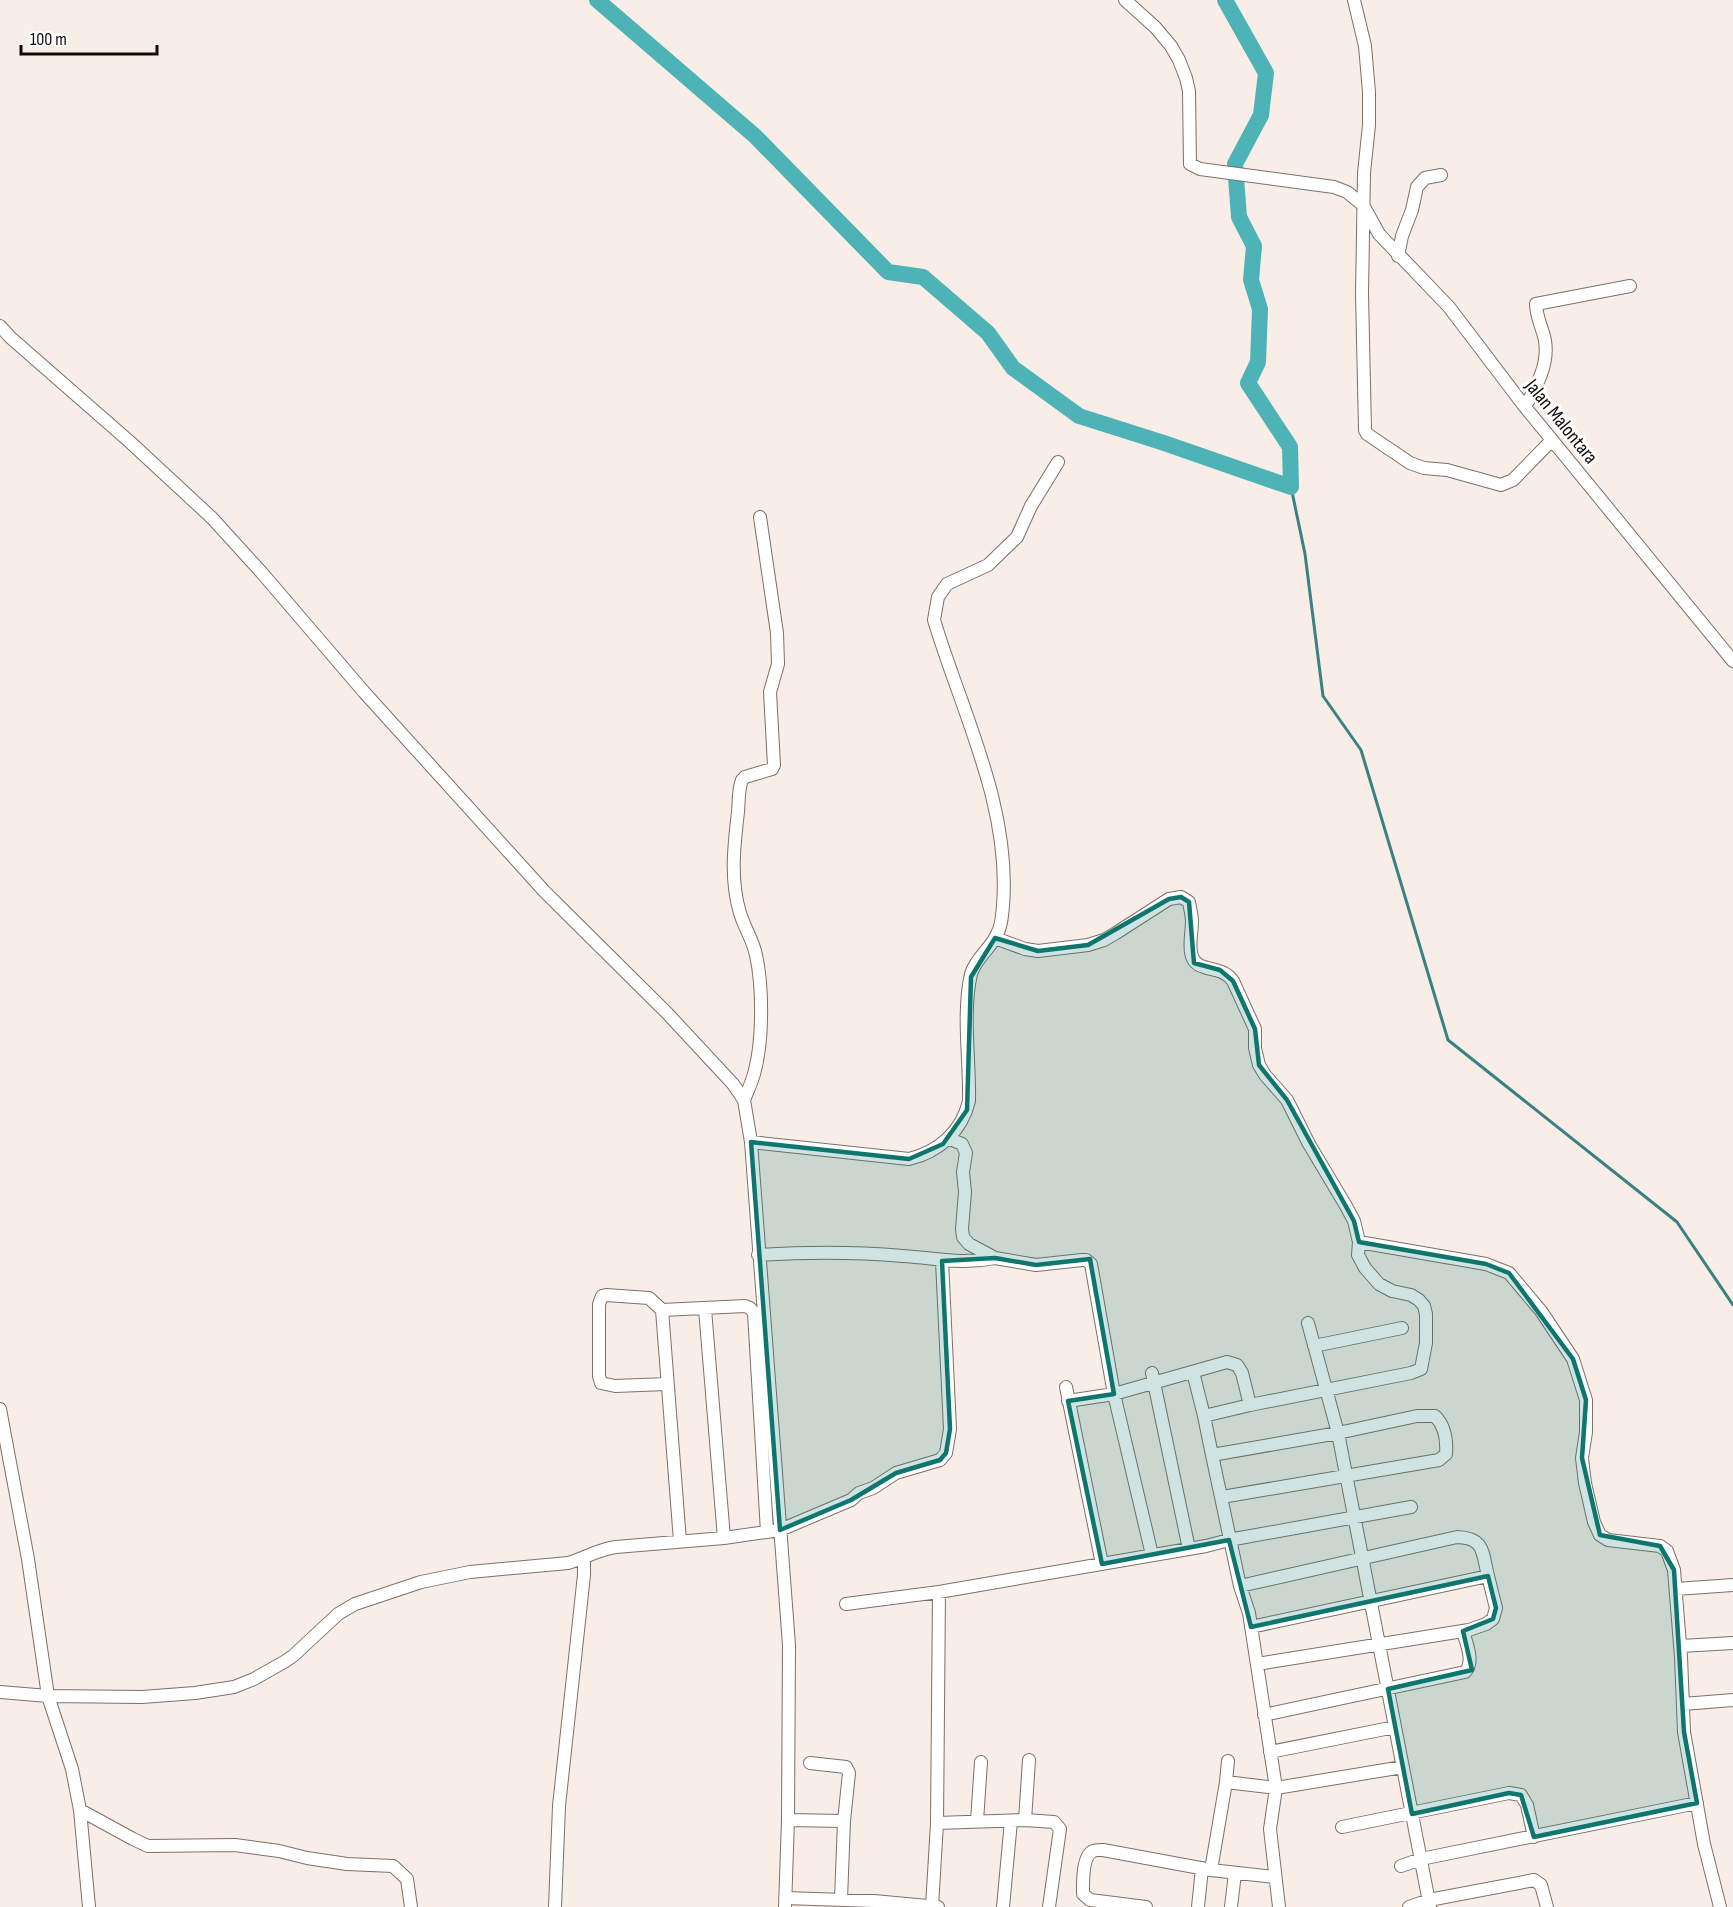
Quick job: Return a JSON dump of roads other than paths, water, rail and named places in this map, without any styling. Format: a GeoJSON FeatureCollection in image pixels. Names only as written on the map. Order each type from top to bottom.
{"type":"FeatureCollection","features":[{"type":"Feature","properties":{"kind":"street"},"geometry":{"type":"LineString","coordinates":[[1125,0],[1155,27],[1179,60],[1186,78],[1188,92],[1190,133],[1188,159],[1190,164],[1200,169],[1334,187],[1347,192],[1364,205]]}},
{"type":"Feature","properties":{"kind":"street"},"geometry":{"type":"LineString","coordinates":[[1354,0],[1365,46],[1369,92],[1369,125],[1364,173],[1362,348],[1364,426],[1367,434],[1410,463],[1424,468],[1447,470],[1501,485],[1513,480],[1552,440]]}},
{"type":"Feature","properties":{"kind":"street"},"geometry":{"type":"LineString","coordinates":[[1398,256],[1419,183],[1425,178],[1441,175]]}},
{"type":"Feature","properties":{"kind":"street","name":"Jalan Malontara"},"geometry":{"type":"LineString","coordinates":[[1364,205],[1379,234],[1449,307],[1525,407],[1733,661]]}},
{"type":"Feature","properties":{"kind":"street"},"geometry":{"type":"LineString","coordinates":[[1525,407],[1541,378],[1545,353],[1545,340],[1536,304],[1630,286]]}},
{"type":"Feature","properties":{"kind":"street"},"geometry":{"type":"LineString","coordinates":[[0,326],[212,518],[364,692],[545,892],[668,1013],[733,1084],[744,1100],[751,1142],[759,1255],[774,1531]]}},
{"type":"Feature","properties":{"kind":"street"},"geometry":{"type":"LineString","coordinates":[[751,1142],[909,1159],[926,1153],[950,1139],[965,1115],[969,1101],[968,1006],[971,976],[976,963],[995,938],[1000,927],[1003,903],[1002,856],[998,826],[984,769],[934,620],[938,597],[947,584],[988,565],[1017,537],[1031,506],[1058,462]]}},
{"type":"Feature","properties":{"kind":"street"},"geometry":{"type":"LineString","coordinates":[[744,1100],[755,1070],[761,999],[757,957],[740,913],[734,874],[734,856],[740,783],[745,777],[772,769],[774,765],[770,692],[778,664],[777,633],[760,517]]}},
{"type":"Feature","properties":{"kind":"street"},"geometry":{"type":"LineString","coordinates":[[995,938],[1025,949],[1038,951],[1088,945],[1104,940],[1169,899],[1181,897],[1189,902],[1192,918],[1190,953],[1194,963],[1220,970],[1228,974],[1233,981],[1255,1029],[1255,1048],[1259,1065],[1287,1100],[1309,1144],[1354,1221],[1359,1242],[1358,1255],[1365,1268],[1378,1284],[1392,1291],[1411,1295],[1424,1306],[1426,1343],[1421,1369],[1412,1373],[1204,1416]]}},
{"type":"Feature","properties":{"kind":"street"},"geometry":{"type":"LineString","coordinates":[[950,1139],[962,1144],[966,1153],[963,1172],[965,1192],[962,1217],[963,1237],[969,1244],[995,1258],[1036,1265],[1082,1260],[1090,1264],[1114,1394],[1152,1555]]}},
{"type":"Feature","properties":{"kind":"street"},"geometry":{"type":"LineString","coordinates":[[1359,1242],[1486,1264],[1509,1273],[1540,1311],[1573,1359],[1586,1400],[1582,1458],[1585,1483],[1599,1535],[1608,1540],[1648,1544],[1664,1549],[1671,1559],[1674,1570],[1681,1646],[1684,1732],[1704,1844],[1720,1907]]}},
{"type":"Feature","properties":{"kind":"street"},"geometry":{"type":"LineString","coordinates":[[759,1255],[829,1253],[979,1262],[995,1258]]}},
{"type":"Feature","properties":{"kind":"street"},"geometry":{"type":"LineString","coordinates":[[0,1692],[48,1696],[142,1697],[234,1687],[255,1679],[293,1656],[338,1614],[355,1604],[422,1582],[470,1572],[568,1563],[610,1548],[724,1538],[774,1531],[851,1500],[859,1493],[873,1488],[896,1473],[940,1460],[946,1453],[951,1429],[942,1261]]}},
{"type":"Feature","properties":{"kind":"street"},"geometry":{"type":"LineString","coordinates":[[667,1384],[609,1386],[601,1383],[599,1376],[599,1304],[602,1296],[641,1296],[649,1298],[662,1310],[680,1542]]}},
{"type":"Feature","properties":{"kind":"street"},"geometry":{"type":"LineString","coordinates":[[662,1310],[745,1306],[754,1312],[774,1531],[789,1645],[785,1903],[841,1899],[874,1904],[934,1907],[939,1592]]}},
{"type":"Feature","properties":{"kind":"street"},"geometry":{"type":"LineString","coordinates":[[705,1309],[724,1538]]}},
{"type":"Feature","properties":{"kind":"street"},"geometry":{"type":"LineString","coordinates":[[1308,1323],[1338,1433],[1347,1476],[1429,1904]]}},
{"type":"Feature","properties":{"kind":"street"},"geometry":{"type":"LineString","coordinates":[[1314,1346],[1402,1328]]}},
{"type":"Feature","properties":{"kind":"street"},"geometry":{"type":"LineString","coordinates":[[1068,1401],[1114,1394],[1153,1378],[1193,1372],[1227,1362],[1237,1365],[1242,1373],[1250,1405]]}},
{"type":"Feature","properties":{"kind":"street"},"geometry":{"type":"LineString","coordinates":[[1193,1372],[1222,1497],[1229,1540],[1240,1587],[1249,1613],[1276,1788],[1270,1829],[1279,1907]]}},
{"type":"Feature","properties":{"kind":"street"},"geometry":{"type":"LineString","coordinates":[[1153,1378],[1189,1549]]}},
{"type":"Feature","properties":{"kind":"street"},"geometry":{"type":"LineString","coordinates":[[1066,1387],[1102,1564]]}},
{"type":"Feature","properties":{"kind":"street"},"geometry":{"type":"LineString","coordinates":[[0,1409],[28,1559],[48,1696],[72,1769],[80,1810],[89,1907]]}},
{"type":"Feature","properties":{"kind":"street"},"geometry":{"type":"LineString","coordinates":[[1212,1455],[1426,1415],[1436,1416],[1442,1422],[1447,1445],[1446,1454],[1438,1460],[1222,1497]]}},
{"type":"Feature","properties":{"kind":"street"},"geometry":{"type":"LineString","coordinates":[[846,1604],[939,1592],[1189,1549],[1411,1506]]}},
{"type":"Feature","properties":{"kind":"street"},"geometry":{"type":"LineString","coordinates":[[1240,1587],[1457,1537],[1470,1537],[1478,1542],[1496,1608],[1493,1619],[1486,1624],[1463,1630],[1257,1664]]}},
{"type":"Feature","properties":{"kind":"street"},"geometry":{"type":"LineString","coordinates":[[555,1907],[559,1806],[584,1559]]}},
{"type":"Feature","properties":{"kind":"street"},"geometry":{"type":"LineString","coordinates":[[1251,1627],[1488,1576]]}},
{"type":"Feature","properties":{"kind":"street"},"geometry":{"type":"LineString","coordinates":[[1676,1589],[1733,1586]]}},
{"type":"Feature","properties":{"kind":"street"},"geometry":{"type":"LineString","coordinates":[[1264,1714],[1465,1672],[1469,1668],[1470,1661],[1463,1630]]}},
{"type":"Feature","properties":{"kind":"street"},"geometry":{"type":"LineString","coordinates":[[1681,1646],[1733,1642]]}},
{"type":"Feature","properties":{"kind":"street"},"geometry":{"type":"LineString","coordinates":[[1683,1704],[1733,1700]]}},
{"type":"Feature","properties":{"kind":"street"},"geometry":{"type":"LineString","coordinates":[[1270,1752],[1395,1727]]}},
{"type":"Feature","properties":{"kind":"street"},"geometry":{"type":"LineString","coordinates":[[1025,1820],[1029,1760]]}},
{"type":"Feature","properties":{"kind":"street"},"geometry":{"type":"LineString","coordinates":[[1198,1907],[1226,1782],[1228,1761]]}},
{"type":"Feature","properties":{"kind":"street"},"geometry":{"type":"LineString","coordinates":[[977,1821],[981,1762]]}},
{"type":"Feature","properties":{"kind":"street"},"geometry":{"type":"LineString","coordinates":[[810,1763],[839,1765],[849,1769],[841,1899]]}},
{"type":"Feature","properties":{"kind":"street"},"geometry":{"type":"LineString","coordinates":[[1226,1782],[1276,1788],[1403,1767]]}},
{"type":"Feature","properties":{"kind":"street"},"geometry":{"type":"LineString","coordinates":[[1342,1827],[1509,1793],[1521,1795],[1527,1805],[1534,1837]]}},
{"type":"Feature","properties":{"kind":"street"},"geometry":{"type":"LineString","coordinates":[[1401,1866],[1421,1859],[1697,1803]]}},
{"type":"Feature","properties":{"kind":"street"},"geometry":{"type":"LineString","coordinates":[[80,1810],[148,1846],[235,1845],[347,1864],[393,1866],[407,1879],[411,1907]]}},
{"type":"Feature","properties":{"kind":"street"},"geometry":{"type":"LineString","coordinates":[[788,1820],[844,1821]]}},
{"type":"Feature","properties":{"kind":"street"},"geometry":{"type":"LineString","coordinates":[[937,1823],[1025,1820],[1054,1822],[1060,1829],[1049,1907]]}},
{"type":"Feature","properties":{"kind":"street"},"geometry":{"type":"LineString","coordinates":[[1003,1907],[1011,1821]]}},
{"type":"Feature","properties":{"kind":"street"},"geometry":{"type":"LineString","coordinates":[[1146,1907],[1090,1900],[1083,1894],[1083,1873],[1088,1855],[1093,1850],[1103,1850],[1207,1869],[1275,1877]]}},
{"type":"Feature","properties":{"kind":"street"},"geometry":{"type":"LineString","coordinates":[[1231,1907],[1236,1873]]}},
{"type":"Feature","properties":{"kind":"street"},"geometry":{"type":"LineString","coordinates":[[1409,1907],[1533,1880],[1541,1885],[1547,1907]]}},
{"type":"Feature","properties":{"kind":"waterway"},"geometry":{"type":"LineString","coordinates":[[597,0],[755,136],[888,272],[923,277],[988,333],[1013,368],[1079,416],[1291,487],[1290,447],[1248,383],[1258,362],[1260,309],[1251,280],[1254,246],[1239,217],[1235,164],[1261,115],[1266,73],[1225,0]]}},
{"type":"Feature","properties":{"kind":"waterway"},"geometry":{"type":"LineString","coordinates":[[1291,487],[1305,554],[1323,696],[1361,750],[1448,1040],[1677,1222],[1733,1305]]}}]}
